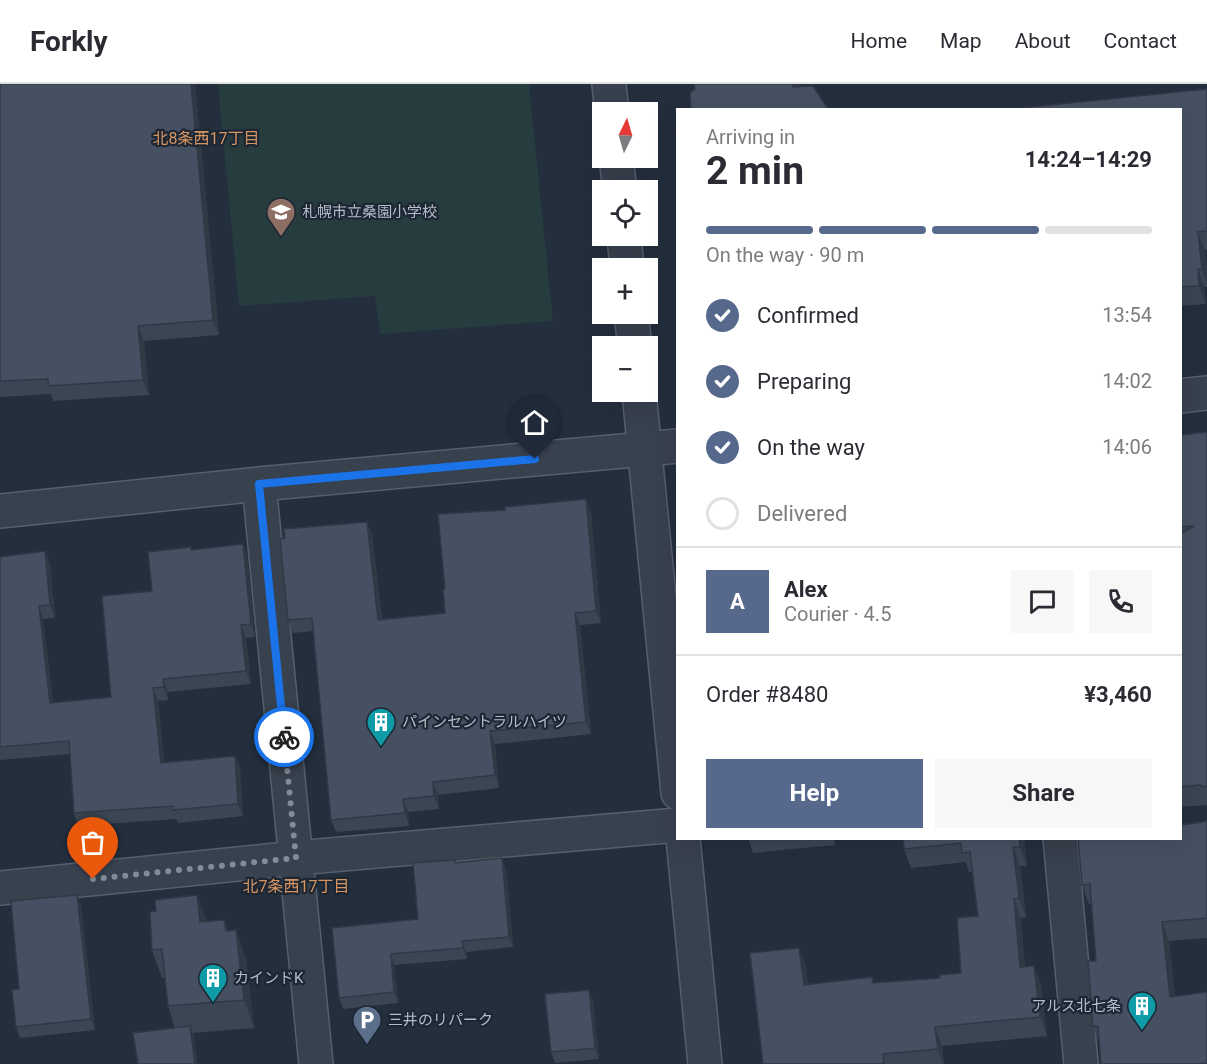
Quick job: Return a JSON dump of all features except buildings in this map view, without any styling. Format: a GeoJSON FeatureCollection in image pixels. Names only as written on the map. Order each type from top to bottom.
{"type":"FeatureCollection","features":[{"type":"Feature","properties":{"kind":"street"},"geometry":{"type":"LineString","coordinates":[[609,84],[611,102]]}},
{"type":"Feature","properties":{"kind":"street"},"geometry":{"type":"LineString","coordinates":[[1182,396],[1207,393]]}},
{"type":"Feature","properties":{"kind":"street"},"geometry":{"type":"LineString","coordinates":[[640,402],[676,773]]}},
{"type":"Feature","properties":{"kind":"street"},"geometry":{"type":"LineString","coordinates":[[0,511],[259,484],[676,446]]}},
{"type":"Feature","properties":{"kind":"street"},"geometry":{"type":"LineString","coordinates":[[259,484],[316,1064]]}},
{"type":"Feature","properties":{"kind":"street"},"geometry":{"type":"LineString","coordinates":[[0,888],[296,858],[676,825]]}},
{"type":"Feature","properties":{"kind":"street"},"geometry":{"type":"LineString","coordinates":[[682,840],[705,1064]]}},
{"type":"Feature","properties":{"kind":"street"},"geometry":{"type":"LineString","coordinates":[[1060,840],[1081,1064]]}},
{"type":"Feature","properties":{"kind":"green space"},"geometry":{"type":"Polygon","coordinates":[[[218,84],[529,84],[553,321],[380,334],[375,296],[239,306],[218,84]]]}},
{"type":"Feature","properties":{"kind":"way so far"},"geometry":{"type":"LineString","coordinates":[[93,879],[296,858],[284,737]]}},
{"type":"Feature","properties":{"kind":"place","name":"札幌市立桑園小学校"},"geometry":{"type":"Point","coordinates":[281,238]}},
{"type":"Feature","properties":{"kind":"place","name":"パインセントラルハイツ"},"geometry":{"type":"Point","coordinates":[381,748]}},
{"type":"Feature","properties":{"kind":"place","name":"カインドK"},"geometry":{"type":"Point","coordinates":[213,1004]}},
{"type":"Feature","properties":{"kind":"place","name":"アルス北七条"},"geometry":{"type":"Point","coordinates":[1142,1032]}},
{"type":"Feature","properties":{"kind":"place","name":"三井のリパーク"},"geometry":{"type":"Point","coordinates":[367,1046]}},
{"type":"Feature","properties":{"kind":"district","name":"北8条西17丁目"},"geometry":{"type":"Point","coordinates":[206,138]}},
{"type":"Feature","properties":{"kind":"district","name":"北7条西17丁目"},"geometry":{"type":"Point","coordinates":[296,886]}},
{"type":"Feature","properties":{"kind":"route"},"geometry":{"type":"LineString","coordinates":[[284,737],[259,484],[535,459]]}}]}
